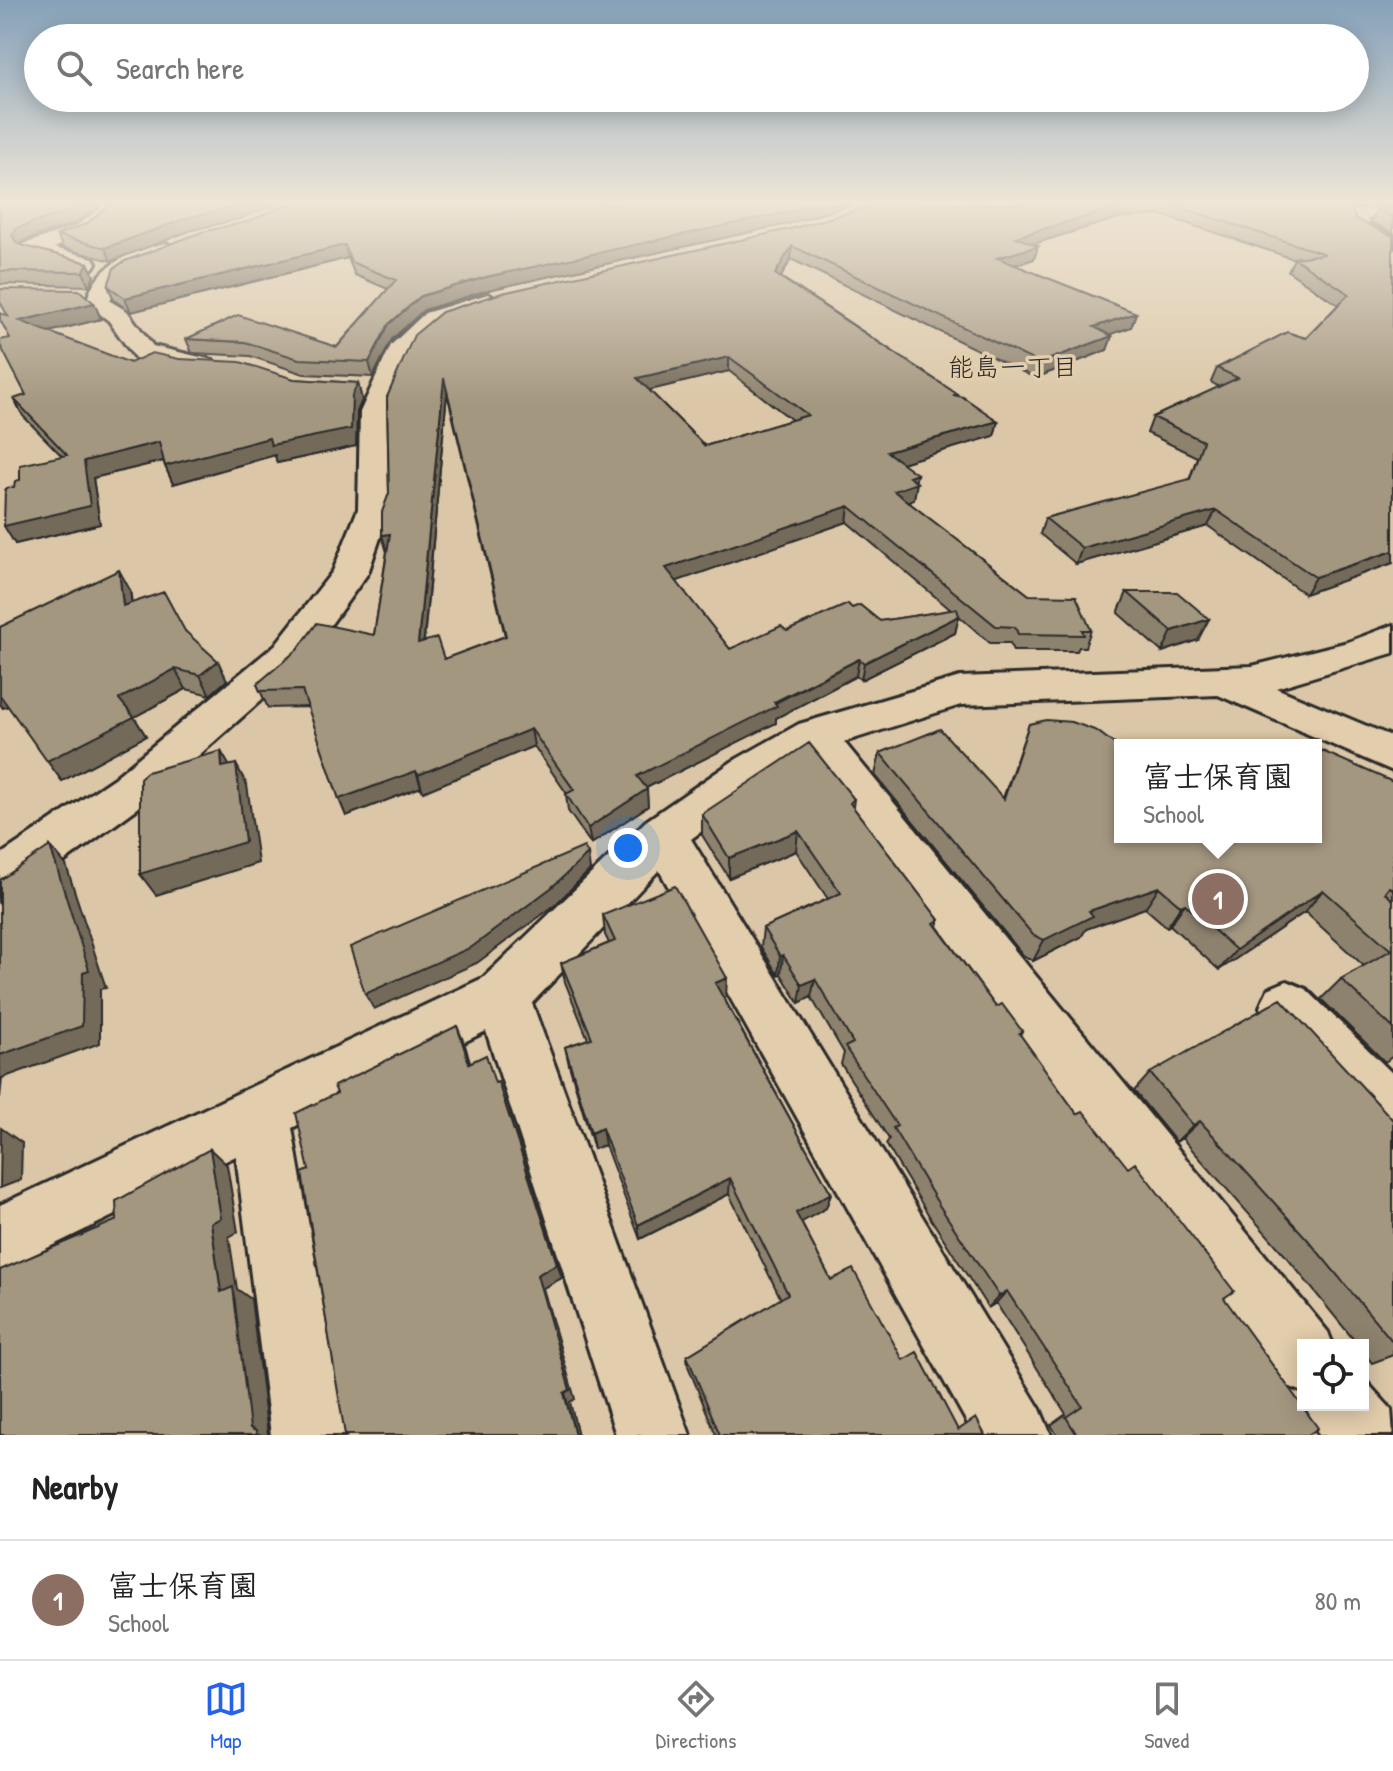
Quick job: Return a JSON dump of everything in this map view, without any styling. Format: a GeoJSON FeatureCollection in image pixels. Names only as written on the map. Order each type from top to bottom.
{"type":"FeatureCollection","features":[{"type":"Feature","properties":{"kind":"street"},"geometry":{"type":"LineString","coordinates":[[113,271],[90,296],[102,308],[118,316],[144,352],[186,364],[232,367]]}},
{"type":"Feature","properties":{"kind":"street"},"geometry":{"type":"LineString","coordinates":[[0,881],[130,790],[289,654],[350,573],[374,509],[374,412],[369,388],[420,328],[455,310],[511,295]]}},
{"type":"Feature","properties":{"kind":"street"},"geometry":{"type":"LineString","coordinates":[[0,1239],[502,996],[663,834],[749,773],[814,735],[960,691],[1252,680],[1360,652],[1393,638]]}},
{"type":"Feature","properties":{"kind":"street"},"geometry":{"type":"LineString","coordinates":[[1225,682],[1393,755]]}},
{"type":"Feature","properties":{"kind":"street"},"geometry":{"type":"LineString","coordinates":[[814,735],[1297,1349]]}},
{"type":"Feature","properties":{"kind":"street"},"geometry":{"type":"LineString","coordinates":[[663,834],[1014,1435]]}},
{"type":"Feature","properties":{"kind":"street"},"geometry":{"type":"LineString","coordinates":[[502,996],[653,1435]]}},
{"type":"Feature","properties":{"kind":"street"},"geometry":{"type":"LineString","coordinates":[[1287,1007],[1393,1116]]}},
{"type":"Feature","properties":{"kind":"street"},"geometry":{"type":"LineString","coordinates":[[260,1111],[308,1435]]}},
{"type":"Feature","properties":{"kind":"street"},"geometry":{"type":"LineString","coordinates":[[1346,1411],[1365,1435]]}},
{"type":"Feature","properties":{"kind":"street"},"geometry":{"type":"LineString","coordinates":[[1385,1435],[1393,1428]]}},
{"type":"Feature","properties":{"kind":"building"},"geometry":{"type":"Polygon","coordinates":[[[0,271],[84,271],[83,272],[0,271]]]}},
{"type":"Feature","properties":{"kind":"building"},"geometry":{"type":"Polygon","coordinates":[[[113,271],[237,271],[125,298],[108,286],[113,271]]]}},
{"type":"Feature","properties":{"kind":"building"},"geometry":{"type":"Polygon","coordinates":[[[373,271],[514,271],[421,296],[389,324],[369,362],[299,359],[245,342],[186,339],[238,315],[337,347],[396,280],[373,271]]]}},
{"type":"Feature","properties":{"kind":"building"},"geometry":{"type":"Polygon","coordinates":[[[601,271],[777,271],[775,274],[957,394],[953,395],[963,397],[998,421],[887,452],[917,474],[909,477],[917,483],[894,491],[1029,595],[1076,596],[1091,630],[1082,630],[1084,635],[1018,634],[1015,627],[996,626],[849,506],[666,568],[730,649],[781,626],[787,631],[848,604],[852,608],[860,605],[880,621],[957,609],[959,616],[864,663],[859,659],[774,702],[777,706],[637,776],[647,789],[588,828],[566,794],[574,790],[531,729],[418,775],[416,771],[339,799],[302,690],[260,691],[257,684],[298,649],[317,623],[374,635],[390,534],[382,535],[382,512],[389,493],[387,397],[414,335],[442,312],[502,293],[601,271]],[[729,357],[637,378],[705,446],[808,415],[729,357]],[[444,378],[418,643],[437,638],[444,659],[506,636],[444,378]]]}},
{"type":"Feature","properties":{"kind":"building"},"geometry":{"type":"Polygon","coordinates":[[[845,271],[1030,271],[1136,313],[1094,327],[1112,336],[1039,363],[845,271]]]}},
{"type":"Feature","properties":{"kind":"building"},"geometry":{"type":"Polygon","coordinates":[[[1314,271],[1393,271],[1393,551],[1315,577],[1216,510],[1082,548],[1045,518],[1190,479],[1203,441],[1153,417],[1238,378],[1217,368],[1287,332],[1306,338],[1349,294],[1314,271]]]}},
{"type":"Feature","properties":{"kind":"building"},"geometry":{"type":"Polygon","coordinates":[[[0,289],[79,290],[94,303],[20,321],[130,363],[152,353],[179,359],[240,362],[294,379],[358,383],[352,395],[351,429],[271,445],[269,438],[165,466],[159,442],[84,461],[90,506],[4,526],[5,489],[14,487],[15,481],[20,480],[20,465],[67,455],[14,399],[26,395],[0,345],[0,340],[10,338],[0,320],[0,313],[8,316],[0,302],[0,289]]]}},
{"type":"Feature","properties":{"kind":"building"},"geometry":{"type":"Polygon","coordinates":[[[119,570],[123,606],[164,592],[185,631],[218,661],[200,675],[175,669],[119,699],[134,717],[47,761],[0,695],[0,627],[119,570]]]}},
{"type":"Feature","properties":{"kind":"building"},"geometry":{"type":"Polygon","coordinates":[[[1127,592],[1177,592],[1209,619],[1172,631],[1127,592]]]}},
{"type":"Feature","properties":{"kind":"building"},"geometry":{"type":"Polygon","coordinates":[[[1046,720],[1072,722],[1097,731],[1114,744],[1114,843],[1322,843],[1322,751],[1393,782],[1393,889],[1389,887],[1385,893],[1393,900],[1393,1028],[1341,979],[1391,950],[1323,890],[1236,950],[1185,904],[1181,906],[1159,887],[1089,911],[1093,916],[1044,940],[1033,935],[880,753],[940,729],[1004,799],[1029,724],[1046,720]]]}},
{"type":"Feature","properties":{"kind":"building"},"geometry":{"type":"Polygon","coordinates":[[[809,743],[854,799],[850,803],[939,920],[934,923],[996,1007],[1002,1004],[1077,1114],[1083,1111],[1128,1168],[1135,1163],[1234,1291],[1224,1298],[1297,1399],[1297,1411],[1306,1411],[1318,1428],[1308,1435],[1077,1435],[1066,1417],[1082,1406],[1007,1291],[999,1296],[939,1205],[893,1128],[897,1126],[845,1047],[853,1043],[815,979],[802,985],[763,928],[841,893],[798,831],[729,858],[702,814],[809,743]]]}},
{"type":"Feature","properties":{"kind":"building"},"geometry":{"type":"Polygon","coordinates":[[[221,751],[222,767],[236,764],[245,842],[140,874],[140,778],[147,772],[221,751]]]}},
{"type":"Feature","properties":{"kind":"building"},"geometry":{"type":"Polygon","coordinates":[[[50,846],[89,970],[83,972],[82,1026],[0,1055],[0,880],[50,846]]]}},
{"type":"Feature","properties":{"kind":"building"},"geometry":{"type":"Polygon","coordinates":[[[584,847],[588,854],[551,888],[472,947],[365,994],[350,947],[584,847]]]}},
{"type":"Feature","properties":{"kind":"building"},"geometry":{"type":"Polygon","coordinates":[[[675,886],[727,978],[715,983],[831,1193],[796,1213],[831,1280],[853,1269],[903,1360],[917,1352],[958,1430],[976,1418],[985,1435],[720,1435],[687,1356],[788,1294],[730,1178],[638,1225],[602,1128],[591,1133],[565,1047],[592,1038],[561,963],[615,941],[603,915],[675,886]]]}},
{"type":"Feature","properties":{"kind":"building"},"geometry":{"type":"Polygon","coordinates":[[[1281,999],[1393,1120],[1393,1342],[1308,1240],[1200,1121],[1193,1125],[1150,1073],[1281,999]]]}},
{"type":"Feature","properties":{"kind":"building"},"geometry":{"type":"Polygon","coordinates":[[[457,1026],[469,1063],[486,1055],[495,1083],[498,1082],[557,1264],[537,1275],[570,1390],[564,1393],[575,1435],[345,1435],[302,1173],[309,1170],[296,1113],[337,1093],[334,1086],[457,1026]]]}},
{"type":"Feature","properties":{"kind":"building"},"geometry":{"type":"Polygon","coordinates":[[[210,1149],[221,1218],[211,1223],[221,1292],[233,1287],[250,1428],[257,1435],[0,1435],[0,1270],[117,1220],[116,1201],[210,1149]]]}},
{"type":"Feature","properties":{"kind":"place","name":"富士保育園"},"geometry":{"type":"Point","coordinates":[1218,899]}},
{"type":"Feature","properties":{"kind":"district","name":"能島一丁目"},"geometry":{"type":"Point","coordinates":[1013,367]}}]}
